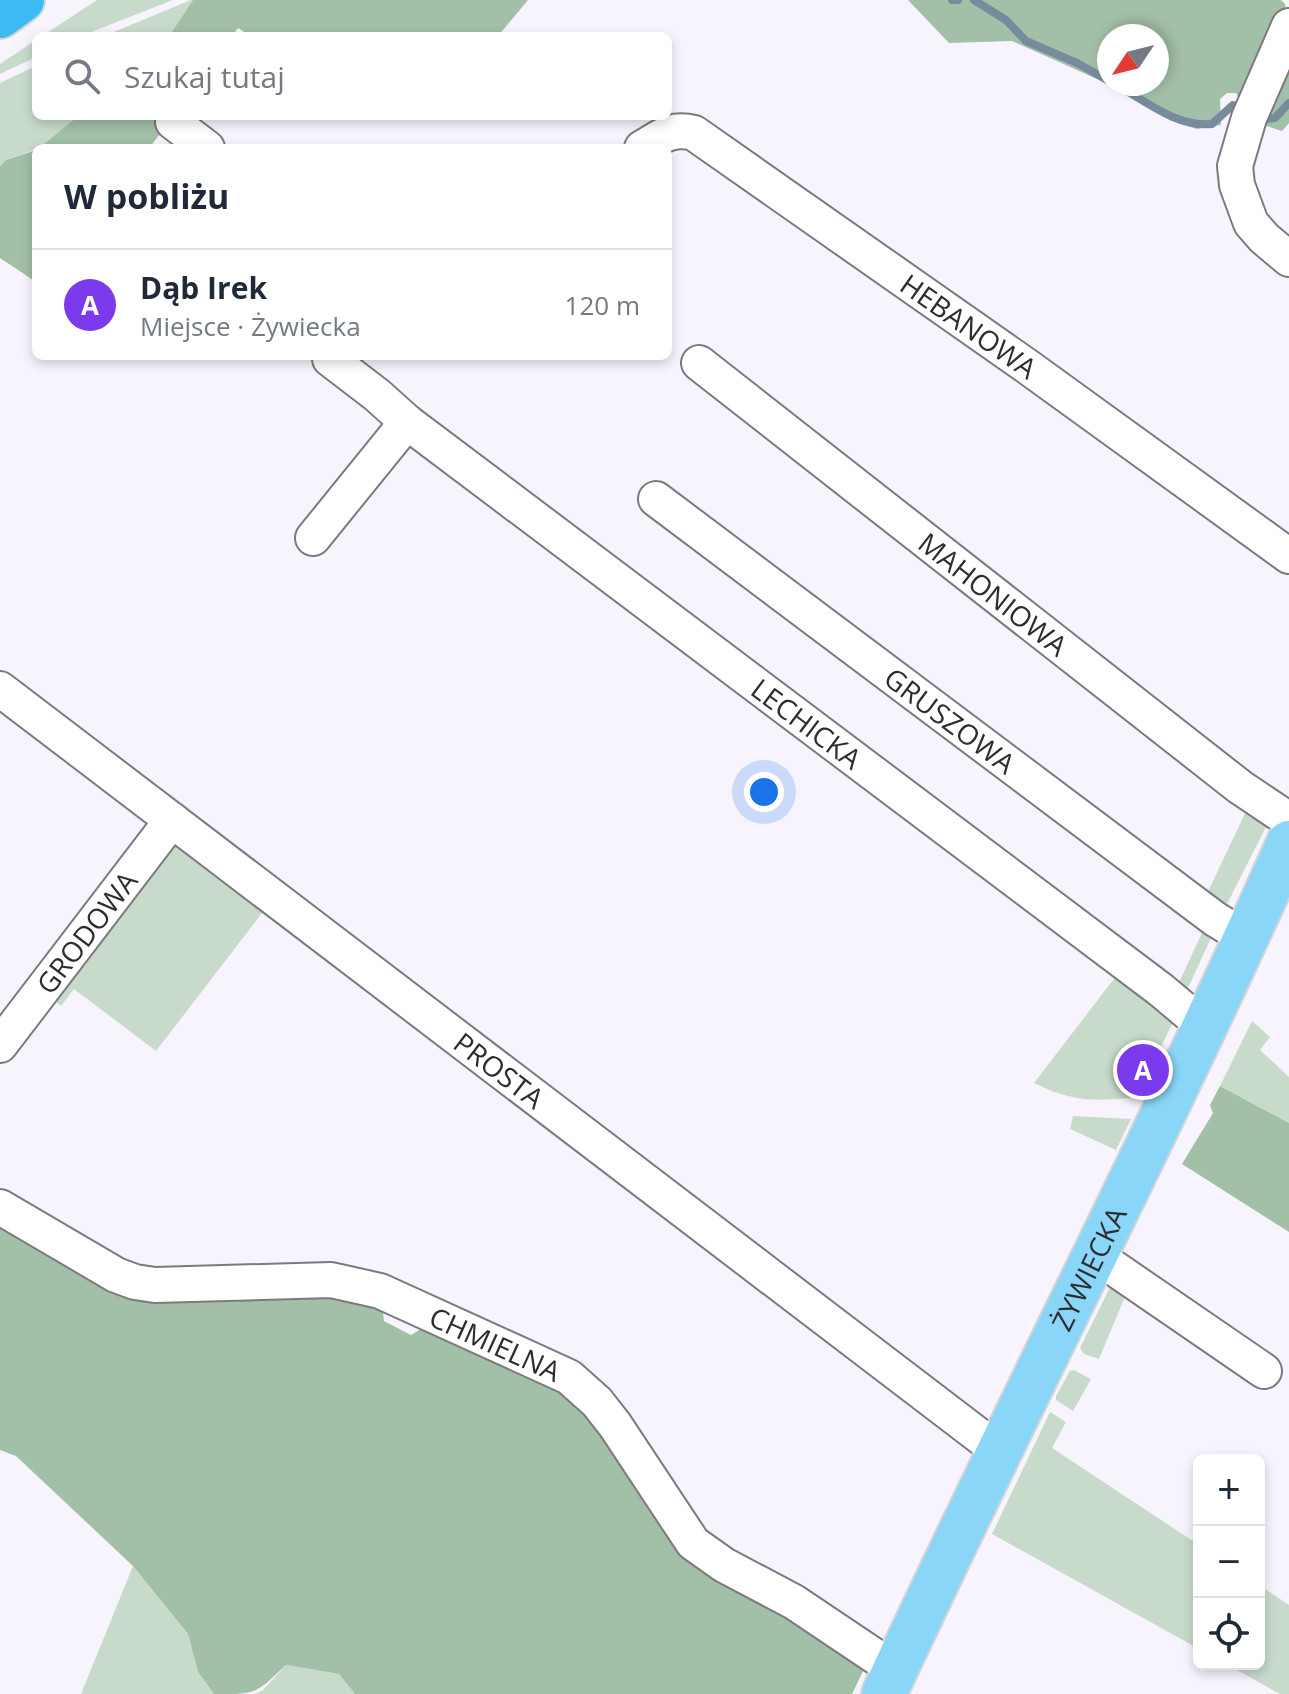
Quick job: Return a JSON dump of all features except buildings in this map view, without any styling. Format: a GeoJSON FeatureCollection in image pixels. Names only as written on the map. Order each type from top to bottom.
{"type":"FeatureCollection","features":[{"type":"Feature","properties":{"kind":"highway"},"geometry":{"type":"LineString","coordinates":[[0,16],[22,0]]}},
{"type":"Feature","properties":{"kind":"main road","name":"ŻYWIECKA"},"geometry":{"type":"LineString","coordinates":[[891,1680],[1205,1027],[1289,843]]}},
{"type":"Feature","properties":{"kind":"street"},"geometry":{"type":"LineString","coordinates":[[1289,26],[1249,118],[1235,166],[1237,185],[1251,223],[1289,259]]}},
{"type":"Feature","properties":{"kind":"street"},"geometry":{"type":"LineString","coordinates":[[173,122],[202,144]]}},
{"type":"Feature","properties":{"kind":"street","name":"HEBANOWA"},"geometry":{"type":"LineString","coordinates":[[649,144],[668,133],[681,130],[694,133],[1028,367],[1289,556]]}},
{"type":"Feature","properties":{"kind":"street","name":"LECHICKA"},"geometry":{"type":"LineString","coordinates":[[331,360],[407,422],[1161,990],[1205,1027]]}},
{"type":"Feature","properties":{"kind":"street","name":"MAHONIOWA"},"geometry":{"type":"LineString","coordinates":[[699,363],[1240,787],[1289,820]]}},
{"type":"Feature","properties":{"kind":"street"},"geometry":{"type":"LineString","coordinates":[[313,538],[407,422]]}},
{"type":"Feature","properties":{"kind":"street","name":"GRUSZOWA"},"geometry":{"type":"LineString","coordinates":[[656,499],[1215,919],[1246,938]]}},
{"type":"Feature","properties":{"kind":"street","name":"PROSTA"},"geometry":{"type":"LineString","coordinates":[[0,689],[999,1451]]}},
{"type":"Feature","properties":{"kind":"street","name":"GRODOWA"},"geometry":{"type":"LineString","coordinates":[[0,1045],[172,820]]}},
{"type":"Feature","properties":{"kind":"street","name":"CHMIELNA"},"geometry":{"type":"LineString","coordinates":[[0,1207],[116,1275],[135,1282],[155,1285],[331,1280],[356,1284],[452,1322],[569,1377],[591,1396],[615,1425],[693,1543],[876,1657],[891,1680]]}},
{"type":"Feature","properties":{"kind":"street"},"geometry":{"type":"LineString","coordinates":[[1095,1255],[1264,1371]]}},
{"type":"Feature","properties":{"kind":"green space"},"geometry":{"type":"Polygon","coordinates":[[[97,0],[173,0],[91,32],[48,32],[97,0]]]}},
{"type":"Feature","properties":{"kind":"green space"},"geometry":{"type":"Polygon","coordinates":[[[191,0],[193,0],[172,32],[114,32],[191,0]]]}},
{"type":"Feature","properties":{"kind":"green space"},"geometry":{"type":"Polygon","coordinates":[[[193,0],[528,0],[501,32],[244,32],[238,28],[235,32],[172,32],[193,0]]]}},
{"type":"Feature","properties":{"kind":"green space"},"geometry":{"type":"Polygon","coordinates":[[[908,0],[1281,0],[1285,4],[1287,22],[1240,100],[1236,93],[1227,93],[1220,99],[1221,125],[1197,129],[1179,123],[1130,96],[1169,96],[1169,24],[1097,24],[1097,79],[1012,41],[949,43],[908,0]]]}},
{"type":"Feature","properties":{"kind":"green space"},"geometry":{"type":"Polygon","coordinates":[[[1289,37],[1289,123],[1282,131],[1254,122],[1289,37]]]}},
{"type":"Feature","properties":{"kind":"green space"},"geometry":{"type":"Polygon","coordinates":[[[32,43],[32,59],[0,74],[0,64],[32,43]]]}},
{"type":"Feature","properties":{"kind":"green space"},"geometry":{"type":"Polygon","coordinates":[[[32,68],[32,120],[73,120],[44,144],[32,144],[32,151],[6,160],[0,166],[0,83],[32,68]]]}},
{"type":"Feature","properties":{"kind":"green space"},"geometry":{"type":"Polygon","coordinates":[[[73,120],[171,120],[152,144],[44,144],[73,120]]]}},
{"type":"Feature","properties":{"kind":"green space"},"geometry":{"type":"Polygon","coordinates":[[[32,151],[32,279],[0,258],[0,166],[6,160],[32,151]]]}},
{"type":"Feature","properties":{"kind":"green space"},"geometry":{"type":"Polygon","coordinates":[[[1250,803],[1270,819],[1224,910],[1203,902],[1250,803]]]}},
{"type":"Feature","properties":{"kind":"green space"},"geometry":{"type":"Polygon","coordinates":[[[177,838],[269,904],[156,1051],[74,989],[61,1006],[52,998],[177,838]]]}},
{"type":"Feature","properties":{"kind":"green space"},"geometry":{"type":"Polygon","coordinates":[[[1208,920],[1216,927],[1183,999],[1174,993],[1208,920]]]}},
{"type":"Feature","properties":{"kind":"green space"},"geometry":{"type":"Polygon","coordinates":[[[1123,967],[1174,1020],[1137,1097],[1084,1099],[1060,1094],[1034,1083],[1123,967]]]}},
{"type":"Feature","properties":{"kind":"green space"},"geometry":{"type":"Polygon","coordinates":[[[1252,1021],[1270,1037],[1260,1050],[1289,1077],[1289,1123],[1220,1086],[1252,1021]]]}},
{"type":"Feature","properties":{"kind":"green space"},"geometry":{"type":"Polygon","coordinates":[[[1220,1086],[1289,1123],[1289,1232],[1182,1164],[1213,1113],[1210,1105],[1220,1086]]]}},
{"type":"Feature","properties":{"kind":"green space"},"geometry":{"type":"Polygon","coordinates":[[[1073,1116],[1131,1119],[1116,1150],[1070,1129],[1073,1116]]]}},
{"type":"Feature","properties":{"kind":"green space"},"geometry":{"type":"Polygon","coordinates":[[[0,1214],[115,1280],[381,1296],[384,1321],[411,1335],[434,1321],[565,1381],[677,1529],[867,1663],[852,1694],[355,1694],[339,1674],[286,1665],[255,1690],[239,1694],[214,1694],[198,1672],[188,1634],[133,1566],[16,1456],[0,1450],[0,1214]]]}},
{"type":"Feature","properties":{"kind":"green space"},"geometry":{"type":"Polygon","coordinates":[[[1112,1283],[1129,1287],[1099,1359],[1084,1354],[1080,1348],[1112,1283]]]}},
{"type":"Feature","properties":{"kind":"green space"},"geometry":{"type":"Polygon","coordinates":[[[1070,1371],[1091,1379],[1073,1411],[1056,1400],[1056,1396],[1070,1371]]]}},
{"type":"Feature","properties":{"kind":"green space"},"geometry":{"type":"Polygon","coordinates":[[[1050,1412],[1066,1422],[1052,1448],[1193,1541],[1193,1646],[992,1534],[1050,1412]]]}},
{"type":"Feature","properties":{"kind":"green space"},"geometry":{"type":"Polygon","coordinates":[[[133,1566],[188,1634],[198,1672],[214,1694],[81,1694],[133,1566]]]}},
{"type":"Feature","properties":{"kind":"green space"},"geometry":{"type":"Polygon","coordinates":[[[1265,1589],[1289,1605],[1289,1694],[1280,1694],[1237,1670],[1265,1670],[1265,1589]]]}},
{"type":"Feature","properties":{"kind":"green space"},"geometry":{"type":"Polygon","coordinates":[[[286,1665],[339,1674],[355,1694],[255,1694],[263,1690],[286,1665]]]}},
{"type":"Feature","properties":{"kind":"waterway"},"geometry":{"type":"LineString","coordinates":[[952,0],[958,0]]}},
{"type":"Feature","properties":{"kind":"waterway"},"geometry":{"type":"LineString","coordinates":[[974,0],[1006,20],[1026,41],[1097,74]]}},
{"type":"Feature","properties":{"kind":"waterway"},"geometry":{"type":"LineString","coordinates":[[1135,96],[1161,112],[1199,124],[1212,124],[1233,105],[1243,109]]}},
{"type":"Feature","properties":{"kind":"waterway"},"geometry":{"type":"LineString","coordinates":[[1266,119],[1275,118],[1289,103]]}},
{"type":"Feature","properties":{"kind":"place","name":"Dąb Irek"},"geometry":{"type":"Point","coordinates":[1143,1070]}}]}
